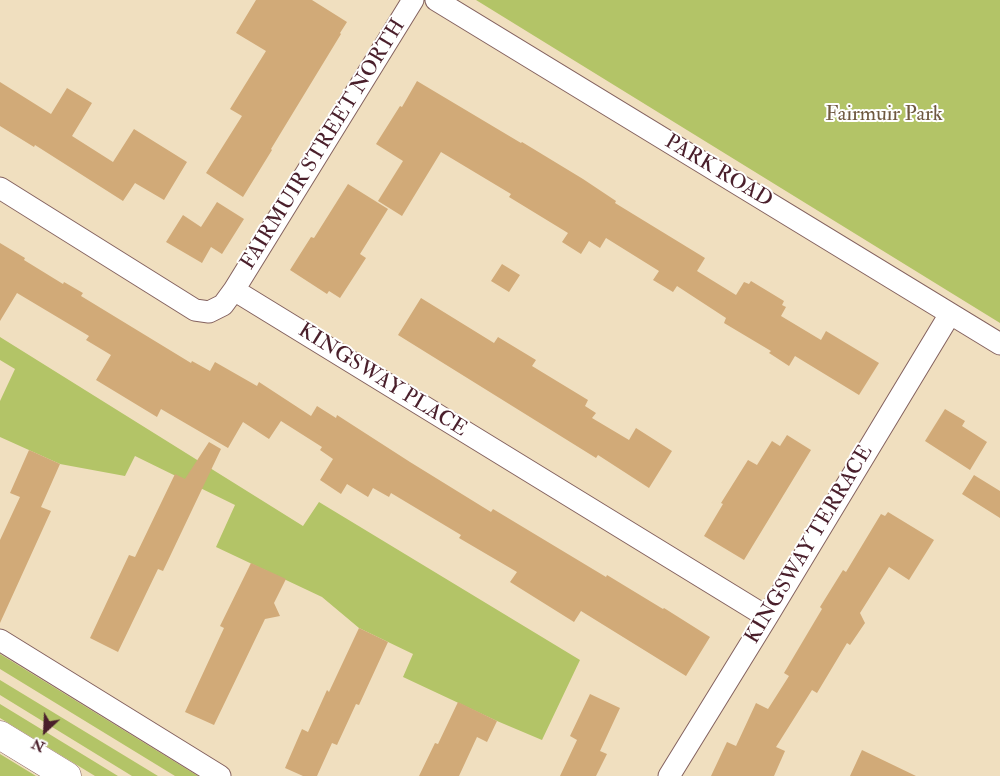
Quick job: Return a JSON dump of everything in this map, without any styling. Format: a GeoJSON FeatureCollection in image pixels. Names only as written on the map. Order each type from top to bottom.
{"type":"FeatureCollection","features":[{"type":"Feature","properties":{"kind":"highway"},"geometry":{"type":"LineString","coordinates":[[0,735],[67,776]]}},
{"type":"Feature","properties":{"kind":"street","name":"FAIRMUIR STREET NORTH"},"geometry":{"type":"LineString","coordinates":[[234,290],[413,0]]}},
{"type":"Feature","properties":{"kind":"street","name":"PARK ROAD"},"geometry":{"type":"LineString","coordinates":[[436,0],[1000,344]]}},
{"type":"Feature","properties":{"kind":"street"},"geometry":{"type":"LineString","coordinates":[[0,188],[195,310],[209,312],[223,305],[234,290]]}},
{"type":"Feature","properties":{"kind":"street","name":"KINGSWAY PLACE"},"geometry":{"type":"LineString","coordinates":[[234,290],[767,617]]}},
{"type":"Feature","properties":{"kind":"street","name":"KINGSWAY TERRACE"},"geometry":{"type":"LineString","coordinates":[[668,776],[767,617],[950,314]]}},
{"type":"Feature","properties":{"kind":"street"},"geometry":{"type":"LineString","coordinates":[[0,640],[220,776]]}},
{"type":"Feature","properties":{"kind":"green space","name":"Fairmuir Park"},"geometry":{"type":"Polygon","coordinates":[[[476,0],[1000,0],[1000,323],[476,0]]]}},
{"type":"Feature","properties":{"kind":"green space"},"geometry":{"type":"Polygon","coordinates":[[[0,337],[303,526],[319,502],[580,660],[542,740],[403,677],[413,654],[359,628],[322,597],[216,547],[235,505],[135,456],[125,476],[60,464],[0,437],[0,401],[15,369],[0,360],[0,337]]]}},
{"type":"Feature","properties":{"kind":"green space"},"geometry":{"type":"Polygon","coordinates":[[[0,654],[198,776],[175,776],[0,669],[0,654]]]}},
{"type":"Feature","properties":{"kind":"green space"},"geometry":{"type":"Polygon","coordinates":[[[0,680],[158,776],[132,776],[0,695],[0,680]]]}},
{"type":"Feature","properties":{"kind":"green space"},"geometry":{"type":"Polygon","coordinates":[[[0,704],[118,776],[95,776],[0,718],[0,704]]]}},
{"type":"Feature","properties":{"kind":"green space"},"geometry":{"type":"Polygon","coordinates":[[[0,754],[36,776],[0,776],[0,754]]]}},
{"type":"Feature","properties":{"kind":"building"},"geometry":{"type":"Polygon","coordinates":[[[256,0],[312,0],[347,22],[243,197],[206,173],[242,116],[230,109],[266,51],[236,33],[256,0]]]}},
{"type":"Feature","properties":{"kind":"building"},"geometry":{"type":"Polygon","coordinates":[[[417,81],[583,179],[616,201],[615,203],[705,258],[697,271],[736,295],[744,282],[749,284],[751,281],[784,301],[782,305],[786,307],[781,316],[821,340],[826,331],[879,363],[859,395],[795,356],[789,366],[769,353],[771,351],[724,323],[726,318],[677,286],[673,292],[653,280],[659,271],[606,238],[600,248],[589,241],[581,254],[562,242],[568,233],[509,197],[511,194],[441,152],[402,216],[378,201],[403,161],[376,144],[400,106],[402,107],[417,81]]]}},
{"type":"Feature","properties":{"kind":"building"},"geometry":{"type":"Polygon","coordinates":[[[0,82],[51,114],[67,88],[92,103],[72,136],[113,162],[134,129],[187,162],[164,200],[135,183],[123,201],[35,145],[34,147],[0,126],[0,82]]]}},
{"type":"Feature","properties":{"kind":"building"},"geometry":{"type":"Polygon","coordinates":[[[348,184],[388,209],[360,254],[366,258],[340,298],[329,291],[327,294],[290,270],[311,237],[314,238],[348,184]]]}},
{"type":"Feature","properties":{"kind":"building"},"geometry":{"type":"Polygon","coordinates":[[[217,202],[244,219],[222,254],[211,247],[202,263],[166,242],[183,215],[201,227],[217,202]]]}},
{"type":"Feature","properties":{"kind":"building"},"geometry":{"type":"Polygon","coordinates":[[[0,243],[63,284],[64,282],[83,293],[81,296],[191,363],[192,361],[210,371],[215,362],[257,386],[259,382],[311,416],[317,406],[336,418],[337,415],[491,512],[493,509],[606,577],[607,575],[664,608],[710,637],[686,676],[581,611],[574,622],[510,582],[517,572],[459,538],[461,535],[391,493],[389,497],[373,488],[368,497],[347,484],[341,494],[320,480],[333,459],[320,450],[322,447],[281,421],[269,439],[243,422],[228,448],[161,409],[157,417],[96,380],[111,355],[86,340],[89,336],[17,293],[0,321],[0,243]]]}},
{"type":"Feature","properties":{"kind":"building"},"geometry":{"type":"Polygon","coordinates":[[[502,264],[520,275],[509,292],[491,281],[502,264]]]}},
{"type":"Feature","properties":{"kind":"building"},"geometry":{"type":"Polygon","coordinates":[[[421,298],[494,343],[498,337],[536,360],[532,366],[588,400],[585,406],[596,413],[592,418],[629,440],[636,428],[672,451],[649,488],[598,455],[596,458],[398,335],[421,298]]]}},
{"type":"Feature","properties":{"kind":"building"},"geometry":{"type":"Polygon","coordinates":[[[945,409],[965,421],[962,426],[987,442],[970,470],[925,441],[945,409]]]}},
{"type":"Feature","properties":{"kind":"building"},"geometry":{"type":"Polygon","coordinates":[[[787,435],[811,450],[744,560],[704,536],[723,504],[721,503],[748,460],[757,465],[772,441],[780,446],[787,435]]]}},
{"type":"Feature","properties":{"kind":"building"},"geometry":{"type":"Polygon","coordinates":[[[209,442],[221,449],[163,571],[158,569],[118,652],[90,638],[129,555],[135,557],[175,474],[185,479],[209,442]]]}},
{"type":"Feature","properties":{"kind":"building"},"geometry":{"type":"Polygon","coordinates":[[[29,450],[60,464],[41,507],[51,511],[0,623],[0,540],[20,497],[10,493],[29,450]]]}},
{"type":"Feature","properties":{"kind":"building"},"geometry":{"type":"Polygon","coordinates":[[[974,475],[1000,491],[1000,518],[962,494],[974,475]]]}},
{"type":"Feature","properties":{"kind":"building"},"geometry":{"type":"Polygon","coordinates":[[[888,512],[934,540],[909,580],[889,567],[860,613],[865,623],[850,645],[847,643],[817,693],[812,690],[776,747],[785,751],[774,776],[711,776],[727,742],[736,746],[756,703],[768,709],[789,676],[784,673],[822,609],[820,607],[843,570],[846,572],[881,514],[885,516],[888,512]]]}},
{"type":"Feature","properties":{"kind":"building"},"geometry":{"type":"Polygon","coordinates":[[[251,563],[286,579],[274,603],[280,616],[265,619],[214,725],[185,712],[224,628],[220,626],[251,563]]]}},
{"type":"Feature","properties":{"kind":"building"},"geometry":{"type":"Polygon","coordinates":[[[359,628],[388,642],[359,705],[356,704],[337,745],[332,743],[317,776],[303,776],[285,768],[302,729],[308,732],[359,628]]]}},
{"type":"Feature","properties":{"kind":"building"},"geometry":{"type":"Polygon","coordinates":[[[590,694],[620,708],[600,751],[607,754],[596,776],[560,776],[577,740],[570,736],[590,694]]]}},
{"type":"Feature","properties":{"kind":"building"},"geometry":{"type":"Polygon","coordinates":[[[458,702],[497,721],[487,742],[477,737],[459,776],[419,776],[435,743],[438,744],[458,702]]]}},
{"type":"Feature","properties":{"kind":"building"},"geometry":{"type":"Polygon","coordinates":[[[862,750],[916,776],[850,776],[862,750]]]}}]}
